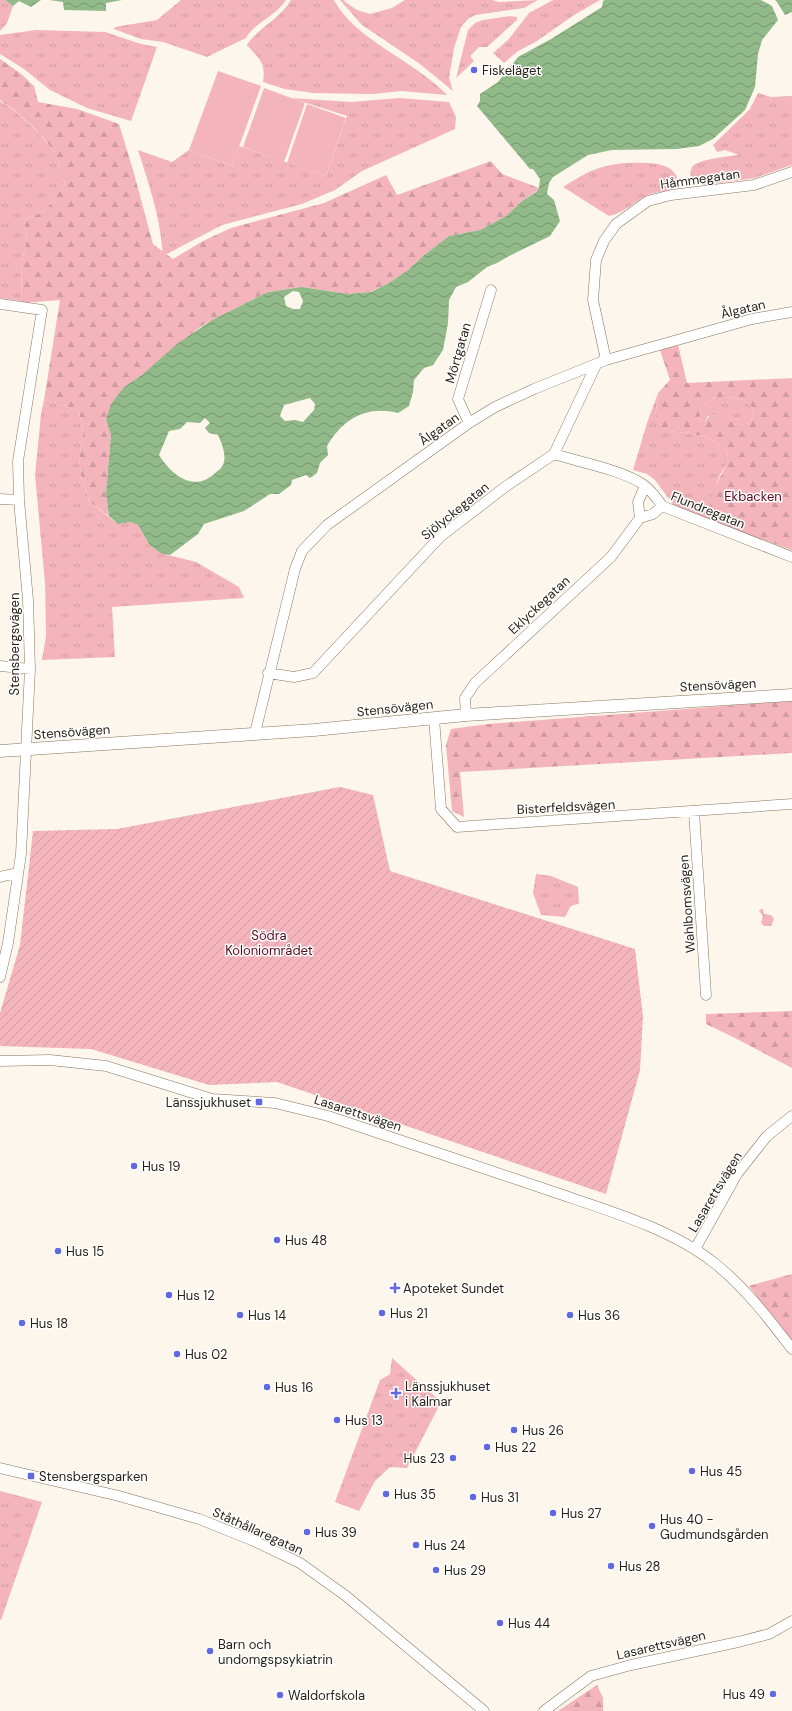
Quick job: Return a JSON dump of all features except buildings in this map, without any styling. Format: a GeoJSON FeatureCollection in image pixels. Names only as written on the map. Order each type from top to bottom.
{"type":"FeatureCollection","features":[{"type":"Feature","properties":{"kind":"street","name":"Håmmegatan"},"geometry":{"type":"LineString","coordinates":[[606,360],[593,300],[596,260],[604,241],[616,224],[648,201],[671,195],[754,185],[792,172]]}},
{"type":"Feature","properties":{"kind":"street","name":"Mörtgatan"},"geometry":{"type":"LineString","coordinates":[[469,423],[458,399],[491,290]]}},
{"type":"Feature","properties":{"kind":"street","name":"Stensbergsvägen"},"geometry":{"type":"LineString","coordinates":[[0,304],[42,310],[18,461],[19,500],[28,600],[30,669],[21,854],[17,873],[8,943],[0,977]]}},
{"type":"Feature","properties":{"kind":"street","name":"Ålgatan"},"geometry":{"type":"LineString","coordinates":[[254,733],[295,569],[302,550],[327,525],[469,423],[495,407],[534,389],[606,360],[752,319],[792,312]]}},
{"type":"Feature","properties":{"kind":"street"},"geometry":{"type":"LineString","coordinates":[[554,454],[596,365]]}},
{"type":"Feature","properties":{"kind":"street","name":"Flundregatan"},"geometry":{"type":"LineString","coordinates":[[554,454],[630,477],[654,495],[662,506],[792,557]]}},
{"type":"Feature","properties":{"kind":"street","name":"Sjölyckegatan"},"geometry":{"type":"LineString","coordinates":[[268,673],[294,677],[313,673],[440,537],[505,487],[554,454]]}},
{"type":"Feature","properties":{"kind":"street"},"geometry":{"type":"LineString","coordinates":[[640,518],[638,502],[644,486]]}},
{"type":"Feature","properties":{"kind":"street"},"geometry":{"type":"LineString","coordinates":[[0,499],[19,500]]}},
{"type":"Feature","properties":{"kind":"street","name":"Eklyckegatan"},"geometry":{"type":"LineString","coordinates":[[466,714],[465,698],[475,683],[611,557],[640,518],[653,514],[662,506]]}},
{"type":"Feature","properties":{"kind":"street"},"geometry":{"type":"LineString","coordinates":[[0,666],[30,669]]}},
{"type":"Feature","properties":{"kind":"street","name":"Stensövägen"},"geometry":{"type":"LineString","coordinates":[[0,751],[314,730],[466,714],[792,695]]}},
{"type":"Feature","properties":{"kind":"street","name":"Bisterfeldsvägen"},"geometry":{"type":"LineString","coordinates":[[434,718],[441,809],[457,827],[694,812],[792,804]]}},
{"type":"Feature","properties":{"kind":"street","name":"Wahlbomsvägen"},"geometry":{"type":"LineString","coordinates":[[694,812],[706,995]]}},
{"type":"Feature","properties":{"kind":"street"},"geometry":{"type":"LineString","coordinates":[[0,877],[17,873]]}},
{"type":"Feature","properties":{"kind":"street","name":"Lasarettsvägen"},"geometry":{"type":"LineString","coordinates":[[0,1061],[50,1060],[106,1066],[212,1099],[275,1103],[314,1112],[631,1218],[695,1249],[730,1276],[776,1328],[792,1349]]}},
{"type":"Feature","properties":{"kind":"street","name":"Lasarettsvägen"},"geometry":{"type":"LineString","coordinates":[[695,1249],[737,1174],[767,1136],[792,1116]]}},
{"type":"Feature","properties":{"kind":"street","name":"Ståthållaregatan"},"geometry":{"type":"LineString","coordinates":[[0,1468],[119,1496],[199,1519],[254,1541],[294,1560],[346,1596],[484,1711]]}},
{"type":"Feature","properties":{"kind":"street","name":"Lasarettsvägen"},"geometry":{"type":"LineString","coordinates":[[544,1711],[591,1676],[631,1665],[769,1634],[792,1621]]}},
{"type":"Feature","properties":{"kind":"green space"},"geometry":{"type":"Polygon","coordinates":[[[0,0],[5,0],[13,6],[7,23],[0,31],[0,0]]]}},
{"type":"Feature","properties":{"kind":"green space"},"geometry":{"type":"Polygon","coordinates":[[[181,0],[286,0],[276,11],[254,28],[246,38],[207,57],[163,42],[141,39],[114,29],[115,27],[157,20],[181,0]]]}},
{"type":"Feature","properties":{"kind":"green space"},"geometry":{"type":"Polygon","coordinates":[[[291,0],[334,0],[356,27],[371,39],[419,71],[447,95],[402,91],[372,94],[313,93],[285,89],[263,82],[264,75],[261,61],[247,45],[257,33],[281,13],[291,0]]]}},
{"type":"Feature","properties":{"kind":"green space"},"geometry":{"type":"Polygon","coordinates":[[[340,0],[344,0],[357,10],[370,14],[392,8],[405,0],[492,0],[499,2],[538,0],[524,8],[475,15],[468,19],[461,27],[454,48],[449,78],[453,91],[420,64],[362,25],[340,0]]]}},
{"type":"Feature","properties":{"kind":"green space"},"geometry":{"type":"Polygon","coordinates":[[[553,0],[600,0],[574,15],[537,41],[518,51],[504,63],[493,53],[508,40],[529,13],[553,0]]]}},
{"type":"Feature","properties":{"kind":"green space"},"geometry":{"type":"Polygon","coordinates":[[[510,16],[517,17],[517,20],[487,47],[479,47],[470,56],[474,61],[456,78],[468,30],[475,23],[483,20],[510,16]]]}},
{"type":"Feature","properties":{"kind":"green space"},"geometry":{"type":"Polygon","coordinates":[[[36,30],[105,32],[141,44],[157,47],[131,121],[87,108],[50,90],[24,69],[0,54],[0,35],[36,30]]]}},
{"type":"Feature","properties":{"kind":"green space"},"geometry":{"type":"Polygon","coordinates":[[[0,59],[20,73],[34,86],[38,102],[77,109],[119,124],[153,244],[173,259],[203,241],[231,228],[324,203],[386,175],[397,195],[491,161],[502,174],[539,188],[506,216],[480,230],[449,236],[423,256],[408,270],[389,283],[370,292],[348,294],[302,287],[268,292],[200,327],[143,374],[124,387],[106,420],[111,435],[106,493],[109,516],[90,502],[82,481],[79,460],[83,433],[79,411],[44,400],[60,300],[23,303],[21,301],[22,262],[27,238],[24,220],[45,211],[65,184],[54,152],[29,123],[0,100],[0,59]]]}},
{"type":"Feature","properties":{"kind":"green space"},"geometry":{"type":"Polygon","coordinates":[[[218,71],[261,86],[232,166],[189,150],[218,71]]]}},
{"type":"Feature","properties":{"kind":"green space"},"geometry":{"type":"Polygon","coordinates":[[[264,88],[305,103],[284,162],[243,147],[264,88]]]}},
{"type":"Feature","properties":{"kind":"green space"},"geometry":{"type":"Polygon","coordinates":[[[758,93],[771,97],[792,96],[792,165],[755,178],[705,185],[695,182],[690,174],[694,165],[709,159],[739,155],[725,150],[717,152],[713,145],[750,109],[758,93]]]}},
{"type":"Feature","properties":{"kind":"green space"},"geometry":{"type":"Polygon","coordinates":[[[291,98],[351,102],[399,98],[449,102],[456,117],[455,129],[362,171],[335,190],[302,204],[222,225],[163,256],[157,215],[138,150],[172,162],[189,150],[232,166],[239,146],[326,176],[347,116],[291,98]]]}},
{"type":"Feature","properties":{"kind":"green space"},"geometry":{"type":"Polygon","coordinates":[[[0,101],[22,117],[54,152],[65,184],[45,211],[24,220],[27,238],[22,262],[21,301],[0,298],[0,101]]]}},
{"type":"Feature","properties":{"kind":"green space"},"geometry":{"type":"Polygon","coordinates":[[[307,104],[346,118],[326,176],[287,163],[307,104]]]}},
{"type":"Feature","properties":{"kind":"green space"},"geometry":{"type":"Polygon","coordinates":[[[625,163],[650,163],[667,167],[673,171],[677,177],[678,186],[648,195],[625,210],[609,216],[563,187],[592,170],[625,163]]]}},
{"type":"Feature","properties":{"kind":"green space","name":"Ekbacken"},"geometry":{"type":"Polygon","coordinates":[[[678,345],[687,383],[792,378],[792,550],[716,523],[711,510],[711,495],[724,470],[728,457],[727,450],[705,436],[670,431],[657,425],[655,419],[658,393],[670,380],[660,350],[678,345]],[[715,397],[702,407],[699,420],[700,423],[704,423],[711,414],[728,421],[746,425],[752,420],[754,416],[753,408],[745,401],[731,397],[715,397]]]}},
{"type":"Feature","properties":{"kind":"green space"},"geometry":{"type":"Polygon","coordinates":[[[658,393],[655,419],[670,431],[705,436],[727,450],[727,460],[716,486],[716,523],[675,507],[655,480],[647,474],[633,470],[658,393]]]}},
{"type":"Feature","properties":{"kind":"green space"},"geometry":{"type":"Polygon","coordinates":[[[715,397],[736,398],[745,401],[753,408],[754,416],[752,420],[746,425],[742,425],[726,421],[715,415],[708,416],[704,423],[700,423],[699,420],[702,407],[715,397]]]}},
{"type":"Feature","properties":{"kind":"green space"},"geometry":{"type":"Polygon","coordinates":[[[44,400],[79,411],[83,433],[79,460],[82,481],[90,502],[118,524],[131,522],[138,525],[149,544],[160,553],[196,562],[239,587],[244,598],[112,607],[115,657],[42,660],[46,636],[45,583],[35,475],[41,414],[44,400]]]}},
{"type":"Feature","properties":{"kind":"green space"},"geometry":{"type":"Polygon","coordinates":[[[792,701],[792,753],[460,772],[464,817],[452,811],[446,745],[451,729],[488,724],[792,701]]]}},
{"type":"Feature","properties":{"kind":"green space","name":"Södra Koloniområdet"},"geometry":{"type":"Polygon","coordinates":[[[340,787],[373,795],[390,871],[635,949],[643,1016],[640,1070],[606,1194],[277,1082],[209,1085],[91,1049],[0,1046],[0,1013],[20,945],[33,831],[117,829],[340,787]]]}},
{"type":"Feature","properties":{"kind":"green space"},"geometry":{"type":"Polygon","coordinates":[[[536,874],[551,876],[578,887],[579,904],[571,906],[565,917],[541,915],[533,893],[536,874]]]}},
{"type":"Feature","properties":{"kind":"green space"},"geometry":{"type":"Polygon","coordinates":[[[763,909],[764,914],[771,915],[774,919],[771,926],[764,926],[761,923],[763,916],[759,911],[763,909]]]}},
{"type":"Feature","properties":{"kind":"green space"},"geometry":{"type":"Polygon","coordinates":[[[792,1011],[792,1068],[706,1024],[706,1014],[792,1011]]]}},
{"type":"Feature","properties":{"kind":"green space"},"geometry":{"type":"Polygon","coordinates":[[[792,1274],[792,1342],[749,1286],[792,1274]]]}},
{"type":"Feature","properties":{"kind":"green space"},"geometry":{"type":"Polygon","coordinates":[[[392,1358],[441,1402],[407,1468],[390,1467],[375,1481],[359,1511],[335,1502],[380,1380],[390,1374],[392,1358]]]}},
{"type":"Feature","properties":{"kind":"green space"},"geometry":{"type":"Polygon","coordinates":[[[0,1491],[42,1502],[1,1620],[0,1620],[0,1491]]]}},
{"type":"Feature","properties":{"kind":"green space"},"geometry":{"type":"Polygon","coordinates":[[[597,1685],[603,1698],[603,1711],[558,1711],[597,1685]]]}},
{"type":"Feature","properties":{"kind":"water"},"geometry":{"type":"Polygon","coordinates":[[[5,0],[41,0],[31,7],[19,1],[13,6],[5,0]]]}},
{"type":"Feature","properties":{"kind":"water"},"geometry":{"type":"Polygon","coordinates":[[[49,0],[122,0],[106,3],[106,11],[64,10],[63,2],[49,0]]]}},
{"type":"Feature","properties":{"kind":"water"},"geometry":{"type":"Polygon","coordinates":[[[761,0],[772,6],[778,20],[762,40],[758,54],[755,87],[745,110],[713,139],[699,146],[677,149],[612,150],[588,155],[553,177],[549,183],[547,194],[554,200],[560,221],[550,236],[487,267],[468,282],[456,287],[449,300],[448,323],[443,350],[433,365],[424,368],[414,380],[413,392],[409,406],[398,413],[376,411],[356,416],[340,428],[333,437],[327,446],[328,455],[320,463],[317,473],[310,478],[306,475],[292,480],[291,485],[279,494],[270,494],[244,511],[204,524],[198,534],[170,555],[160,553],[149,544],[138,525],[131,522],[118,524],[109,516],[106,493],[111,435],[106,420],[111,404],[124,387],[143,374],[177,344],[212,320],[268,292],[302,287],[348,294],[371,292],[389,283],[408,270],[423,256],[449,236],[480,230],[506,216],[522,201],[536,192],[539,188],[540,179],[533,169],[530,169],[477,106],[480,101],[480,94],[498,82],[518,57],[551,39],[602,7],[603,1],[761,0]],[[293,291],[284,297],[286,306],[293,309],[300,309],[303,301],[299,292],[293,291]],[[310,398],[284,405],[280,416],[285,421],[295,420],[303,422],[314,410],[315,404],[310,398]],[[205,418],[200,423],[187,422],[180,429],[169,431],[159,455],[170,469],[183,479],[198,482],[214,474],[220,469],[224,461],[224,450],[218,435],[209,433],[205,428],[210,423],[205,418]]]}},
{"type":"Feature","properties":{"kind":"water"},"geometry":{"type":"Polygon","coordinates":[[[775,0],[792,0],[792,12],[785,15],[775,0]]]}},
{"type":"Feature","properties":{"kind":"place","name":"Fiskeläget"},"geometry":{"type":"Point","coordinates":[474,70]}},
{"type":"Feature","properties":{"kind":"place","name":"Länssjukhuset"},"geometry":{"type":"Point","coordinates":[259,1102]}},
{"type":"Feature","properties":{"kind":"place","name":"Hus 19"},"geometry":{"type":"Point","coordinates":[134,1166]}},
{"type":"Feature","properties":{"kind":"place","name":"Hus 48"},"geometry":{"type":"Point","coordinates":[277,1240]}},
{"type":"Feature","properties":{"kind":"place","name":"Hus 15"},"geometry":{"type":"Point","coordinates":[58,1251]}},
{"type":"Feature","properties":{"kind":"place","name":"Apoteket Sundet"},"geometry":{"type":"Point","coordinates":[395,1288]}},
{"type":"Feature","properties":{"kind":"place","name":"Hus 12"},"geometry":{"type":"Point","coordinates":[169,1295]}},
{"type":"Feature","properties":{"kind":"place","name":"Hus 21"},"geometry":{"type":"Point","coordinates":[382,1313]}},
{"type":"Feature","properties":{"kind":"place","name":"Hus 14"},"geometry":{"type":"Point","coordinates":[240,1315]}},
{"type":"Feature","properties":{"kind":"place","name":"Hus 36"},"geometry":{"type":"Point","coordinates":[570,1315]}},
{"type":"Feature","properties":{"kind":"place","name":"Hus 18"},"geometry":{"type":"Point","coordinates":[22,1323]}},
{"type":"Feature","properties":{"kind":"place","name":"Hus 02"},"geometry":{"type":"Point","coordinates":[177,1354]}},
{"type":"Feature","properties":{"kind":"place","name":"Hus 16"},"geometry":{"type":"Point","coordinates":[267,1387]}},
{"type":"Feature","properties":{"kind":"place","name":"Länssjukhuset i Kalmar"},"geometry":{"type":"Point","coordinates":[396,1393]}},
{"type":"Feature","properties":{"kind":"place","name":"Hus 13"},"geometry":{"type":"Point","coordinates":[337,1420]}},
{"type":"Feature","properties":{"kind":"place","name":"Hus 26"},"geometry":{"type":"Point","coordinates":[514,1430]}},
{"type":"Feature","properties":{"kind":"place","name":"Hus 22"},"geometry":{"type":"Point","coordinates":[487,1447]}},
{"type":"Feature","properties":{"kind":"place","name":"Hus 23"},"geometry":{"type":"Point","coordinates":[453,1458]}},
{"type":"Feature","properties":{"kind":"place","name":"Hus 45"},"geometry":{"type":"Point","coordinates":[692,1471]}},
{"type":"Feature","properties":{"kind":"place","name":"Stensbergsparken"},"geometry":{"type":"Point","coordinates":[31,1476]}},
{"type":"Feature","properties":{"kind":"place","name":"Hus 35"},"geometry":{"type":"Point","coordinates":[386,1494]}},
{"type":"Feature","properties":{"kind":"place","name":"Hus 31"},"geometry":{"type":"Point","coordinates":[473,1497]}},
{"type":"Feature","properties":{"kind":"place","name":"Hus 27"},"geometry":{"type":"Point","coordinates":[553,1513]}},
{"type":"Feature","properties":{"kind":"place","name":"Hus 40 - Gudmundsgården"},"geometry":{"type":"Point","coordinates":[652,1526]}},
{"type":"Feature","properties":{"kind":"place","name":"Hus 39"},"geometry":{"type":"Point","coordinates":[307,1532]}},
{"type":"Feature","properties":{"kind":"place","name":"Hus 24"},"geometry":{"type":"Point","coordinates":[416,1545]}},
{"type":"Feature","properties":{"kind":"place","name":"Hus 28"},"geometry":{"type":"Point","coordinates":[611,1566]}},
{"type":"Feature","properties":{"kind":"place","name":"Hus 29"},"geometry":{"type":"Point","coordinates":[436,1570]}},
{"type":"Feature","properties":{"kind":"place","name":"Hus 44"},"geometry":{"type":"Point","coordinates":[500,1623]}},
{"type":"Feature","properties":{"kind":"place","name":"Barn och undomgspsykiatrin"},"geometry":{"type":"Point","coordinates":[210,1651]}},
{"type":"Feature","properties":{"kind":"place","name":"Hus 49"},"geometry":{"type":"Point","coordinates":[773,1694]}},
{"type":"Feature","properties":{"kind":"place","name":"Waldorfskola"},"geometry":{"type":"Point","coordinates":[280,1695]}}]}
